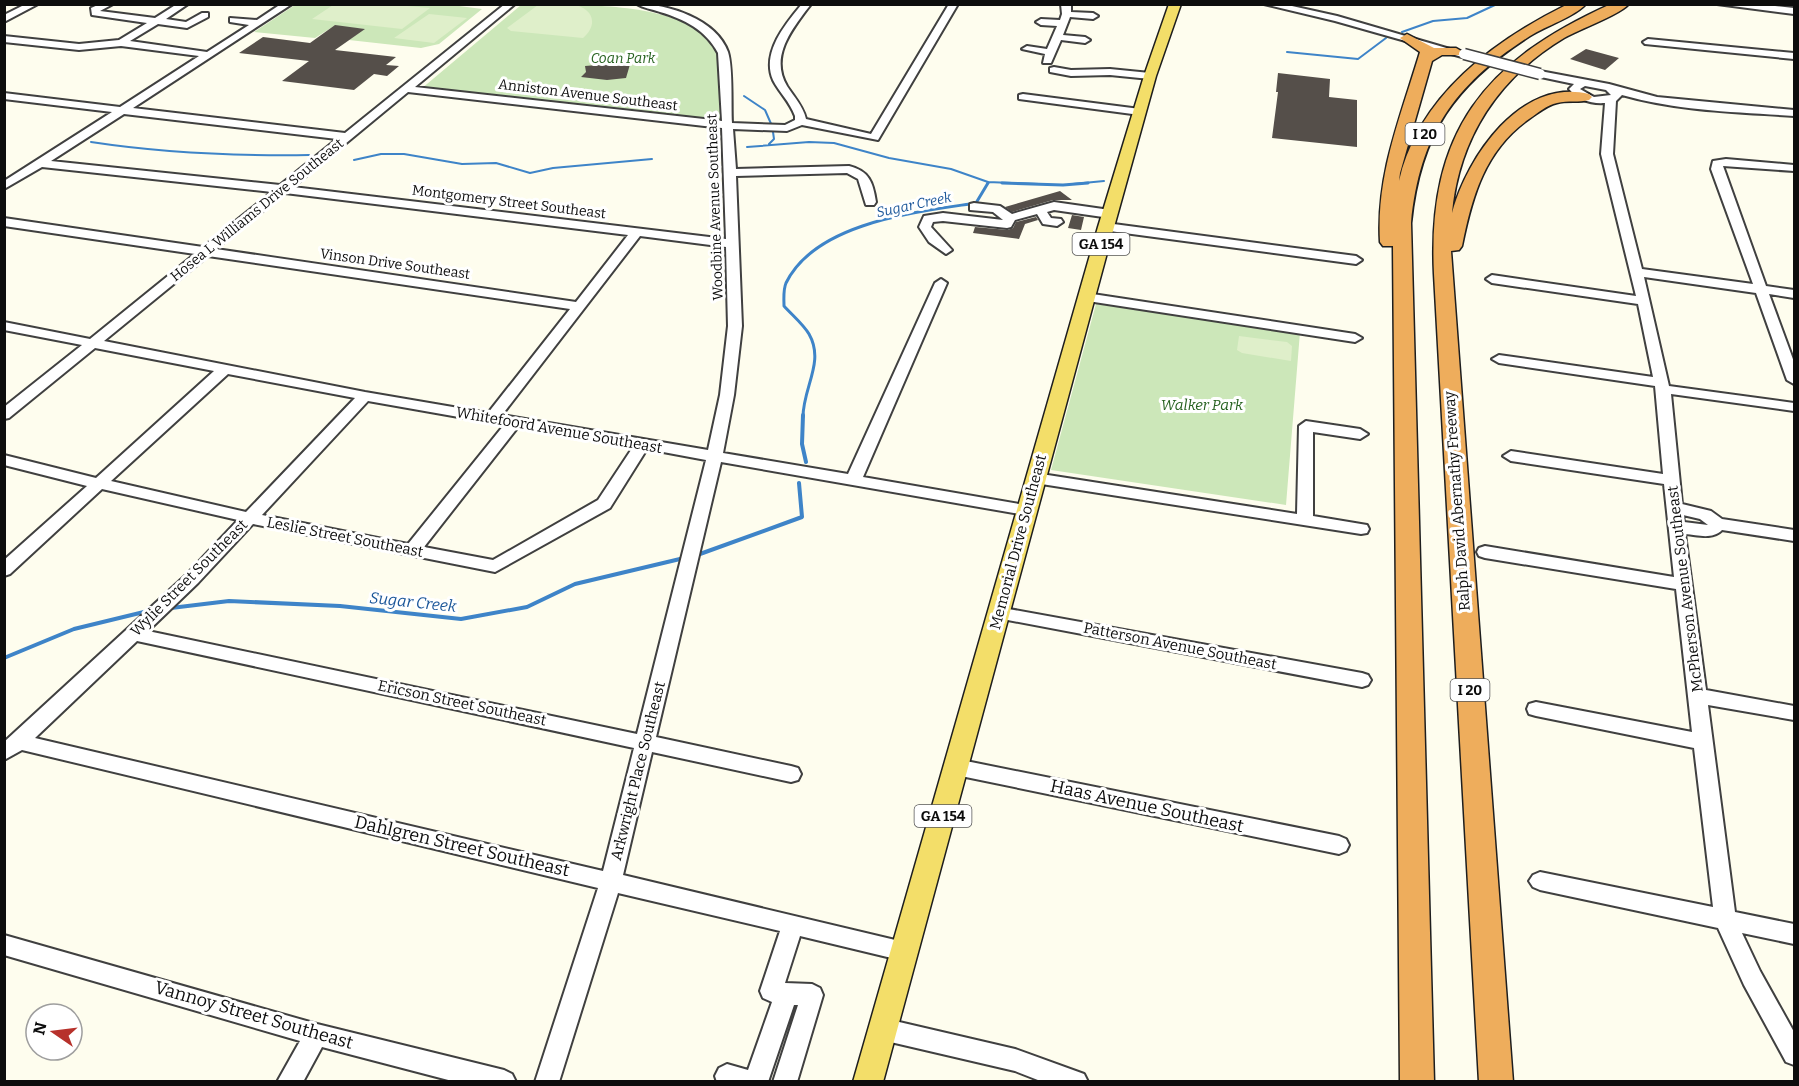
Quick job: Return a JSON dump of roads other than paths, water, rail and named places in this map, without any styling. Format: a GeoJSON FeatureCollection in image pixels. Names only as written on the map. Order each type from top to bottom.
{"type":"FeatureCollection","features":[{"type":"Feature","properties":{"kind":"highway","name":"I 20"},"geometry":{"type":"LineString","coordinates":[[1417,1082],[1403,213],[1411,170],[1424,136],[1439,109],[1456,89],[1489,58],[1526,31],[1580,4]]}},
{"type":"Feature","properties":{"kind":"highway","name":"Ralph David Abernathy Freeway"},"geometry":{"type":"LineString","coordinates":[[1496,1082],[1444,298],[1442,234],[1445,194],[1458,148],[1476,111],[1503,78],[1543,44],[1623,4]]}},
{"type":"Feature","properties":{"kind":"highway"},"geometry":{"type":"LineString","coordinates":[[1404,336],[1387,232],[1388,200],[1397,152],[1428,50],[1425,46],[1407,38]]}},
{"type":"Feature","properties":{"kind":"highway"},"geometry":{"type":"LineString","coordinates":[[1426,58],[1440,51],[1460,53]]}},
{"type":"Feature","properties":{"kind":"highway"},"geometry":{"type":"LineString","coordinates":[[1444,298],[1462,204],[1482,155],[1505,128],[1547,99],[1583,92]]}},
{"type":"Feature","properties":{"kind":"highway"},"geometry":{"type":"LineString","coordinates":[[1493,1018],[1502,1082]]}},
{"type":"Feature","properties":{"kind":"main road","name":"Memorial Drive Southeast"},"geometry":{"type":"LineString","coordinates":[[868,1082],[1025,510],[1150,76],[1176,5]]}},
{"type":"Feature","properties":{"kind":"street"},"geometry":{"type":"LineString","coordinates":[[4,19],[34,4]]}},
{"type":"Feature","properties":{"kind":"street"},"geometry":{"type":"LineString","coordinates":[[109,4],[100,7],[95,12],[187,26],[205,15]]}},
{"type":"Feature","properties":{"kind":"street"},"geometry":{"type":"LineString","coordinates":[[113,16],[124,7],[117,4]]}},
{"type":"Feature","properties":{"kind":"street"},"geometry":{"type":"LineString","coordinates":[[121,44],[184,4]]}},
{"type":"Feature","properties":{"kind":"street"},"geometry":{"type":"LineString","coordinates":[[4,186],[288,4]]}},
{"type":"Feature","properties":{"kind":"street","name":"Hosea L Williams Drive Southeast"},"geometry":{"type":"LineString","coordinates":[[4,415],[510,4]]}},
{"type":"Feature","properties":{"kind":"street","name":"Woodbine Avenue Southeast"},"geometry":{"type":"LineString","coordinates":[[641,4],[692,21],[719,43],[723,53],[726,79],[735,326],[727,395],[714,457]]}},
{"type":"Feature","properties":{"kind":"street"},"geometry":{"type":"LineString","coordinates":[[807,4],[783,39],[774,60],[778,82],[798,107],[801,121],[874,138],[954,4]]}},
{"type":"Feature","properties":{"kind":"street"},"geometry":{"type":"LineString","coordinates":[[1268,4],[1338,19],[1559,79],[1583,92],[1613,100],[1672,101],[1794,113]]}},
{"type":"Feature","properties":{"kind":"street"},"geometry":{"type":"LineString","coordinates":[[1721,4],[1794,11]]}},
{"type":"Feature","properties":{"kind":"street"},"geometry":{"type":"LineString","coordinates":[[1028,49],[1048,56],[1065,14]]}},
{"type":"Feature","properties":{"kind":"street"},"geometry":{"type":"LineString","coordinates":[[1041,22],[1065,14],[1093,16]]}},
{"type":"Feature","properties":{"kind":"street"},"geometry":{"type":"LineString","coordinates":[[233,20],[259,23]]}},
{"type":"Feature","properties":{"kind":"street"},"geometry":{"type":"LineString","coordinates":[[1056,37],[1085,40]]}},
{"type":"Feature","properties":{"kind":"street"},"geometry":{"type":"LineString","coordinates":[[4,39],[79,47],[121,44],[211,55]]}},
{"type":"Feature","properties":{"kind":"street"},"geometry":{"type":"LineString","coordinates":[[1648,42],[1794,56]]}},
{"type":"Feature","properties":{"kind":"street"},"geometry":{"type":"LineString","coordinates":[[1054,70],[1071,73],[1110,72],[1150,76]]}},
{"type":"Feature","properties":{"kind":"street"},"geometry":{"type":"LineString","coordinates":[[1583,92],[1596,84],[1613,100]]}},
{"type":"Feature","properties":{"kind":"street","name":"Anniston Avenue Southeast"},"geometry":{"type":"LineString","coordinates":[[406,89],[726,126],[777,129],[793,127],[801,121]]}},
{"type":"Feature","properties":{"kind":"street"},"geometry":{"type":"LineString","coordinates":[[4,96],[347,137]]}},
{"type":"Feature","properties":{"kind":"street"},"geometry":{"type":"LineString","coordinates":[[1023,97],[1140,112]]}},
{"type":"Feature","properties":{"kind":"street","name":"McPherson Avenue Southeast"},"geometry":{"type":"LineString","coordinates":[[1613,100],[1607,130],[1607,154],[1663,386],[1676,527],[1725,919],[1752,978],[1794,1054]]}},
{"type":"Feature","properties":{"kind":"street"},"geometry":{"type":"LineString","coordinates":[[1794,168],[1719,162],[1717,169],[1794,380]]}},
{"type":"Feature","properties":{"kind":"street","name":"Montgomery Street Southeast"},"geometry":{"type":"LineString","coordinates":[[40,163],[733,244]]}},
{"type":"Feature","properties":{"kind":"street"},"geometry":{"type":"LineString","coordinates":[[730,173],[847,169],[864,176],[870,202]]}},
{"type":"Feature","properties":{"kind":"street"},"geometry":{"type":"LineString","coordinates":[[974,207],[996,209],[1010,218],[1054,206],[1108,220],[1356,260]]}},
{"type":"Feature","properties":{"kind":"street"},"geometry":{"type":"LineString","coordinates":[[1040,210],[1047,221],[1056,222]]}},
{"type":"Feature","properties":{"kind":"street"},"geometry":{"type":"LineString","coordinates":[[946,250],[933,239],[925,227],[928,219],[942,217],[1007,224],[1010,218]]}},
{"type":"Feature","properties":{"kind":"street","name":"Vinson Drive Southeast"},"geometry":{"type":"LineString","coordinates":[[4,222],[579,306]]}},
{"type":"Feature","properties":{"kind":"street"},"geometry":{"type":"LineString","coordinates":[[492,418],[637,232]]}},
{"type":"Feature","properties":{"kind":"street"},"geometry":{"type":"LineString","coordinates":[[1636,272],[1794,294]]}},
{"type":"Feature","properties":{"kind":"street"},"geometry":{"type":"LineString","coordinates":[[1492,279],[1644,301]]}},
{"type":"Feature","properties":{"kind":"street"},"geometry":{"type":"LineString","coordinates":[[853,481],[941,283]]}},
{"type":"Feature","properties":{"kind":"street"},"geometry":{"type":"LineString","coordinates":[[1086,297],[1355,338]]}},
{"type":"Feature","properties":{"kind":"street","name":"Whitefoord Avenue Southeast"},"geometry":{"type":"LineString","coordinates":[[4,326],[365,396],[1025,510]]}},
{"type":"Feature","properties":{"kind":"street"},"geometry":{"type":"LineString","coordinates":[[1499,359],[1794,407]]}},
{"type":"Feature","properties":{"kind":"street"},"geometry":{"type":"LineString","coordinates":[[4,570],[224,370]]}},
{"type":"Feature","properties":{"kind":"street","name":"Wylie Street Southeast"},"geometry":{"type":"LineString","coordinates":[[12,747],[192,579],[365,396]]}},
{"type":"Feature","properties":{"kind":"street"},"geometry":{"type":"LineString","coordinates":[[412,551],[514,422]]}},
{"type":"Feature","properties":{"kind":"street"},"geometry":{"type":"LineString","coordinates":[[1305,520],[1306,426],[1360,434]]}},
{"type":"Feature","properties":{"kind":"street","name":"Leslie Street Southeast"},"geometry":{"type":"LineString","coordinates":[[4,460],[99,485],[249,518],[495,566],[604,504],[642,445]]}},
{"type":"Feature","properties":{"kind":"street"},"geometry":{"type":"LineString","coordinates":[[1511,456],[1671,480]]}},
{"type":"Feature","properties":{"kind":"street","name":"Arkwright Place Southeast"},"geometry":{"type":"LineString","coordinates":[[547,1082],[611,881],[714,457]]}},
{"type":"Feature","properties":{"kind":"street"},"geometry":{"type":"LineString","coordinates":[[1035,478],[1361,529]]}},
{"type":"Feature","properties":{"kind":"street"},"geometry":{"type":"LineString","coordinates":[[1674,508],[1705,515],[1718,524],[1794,535]]}},
{"type":"Feature","properties":{"kind":"street"},"geometry":{"type":"LineString","coordinates":[[1676,527],[1708,531],[1718,524]]}},
{"type":"Feature","properties":{"kind":"street"},"geometry":{"type":"LineString","coordinates":[[1485,552],[1685,585]]}},
{"type":"Feature","properties":{"kind":"street","name":"Patterson Avenue Southeast"},"geometry":{"type":"LineString","coordinates":[[998,613],[1362,680]]}},
{"type":"Feature","properties":{"kind":"street","name":"Ericson Street Southeast"},"geometry":{"type":"LineString","coordinates":[[134,634],[790,774]]}},
{"type":"Feature","properties":{"kind":"street"},"geometry":{"type":"LineString","coordinates":[[1698,696],[1794,713]]}},
{"type":"Feature","properties":{"kind":"street"},"geometry":{"type":"LineString","coordinates":[[1536,709],[1703,742]]}},
{"type":"Feature","properties":{"kind":"street","name":"Dahlgren Street Southeast"},"geometry":{"type":"LineString","coordinates":[[12,747],[611,881],[904,951]]}},
{"type":"Feature","properties":{"kind":"street","name":"Haas Avenue Southeast"},"geometry":{"type":"LineString","coordinates":[[956,767],[1338,845]]}},
{"type":"Feature","properties":{"kind":"street"},"geometry":{"type":"LineString","coordinates":[[1540,881],[1794,934]]}},
{"type":"Feature","properties":{"kind":"street"},"geometry":{"type":"LineString","coordinates":[[785,1082],[812,995],[771,991],[793,925]]}},
{"type":"Feature","properties":{"kind":"street","name":"Vannoy Street Southeast"},"geometry":{"type":"LineString","coordinates":[[4,945],[317,1035],[504,1082]]}},
{"type":"Feature","properties":{"kind":"street"},"geometry":{"type":"LineString","coordinates":[[756,1082],[786,994]]}},
{"type":"Feature","properties":{"kind":"street"},"geometry":{"type":"LineString","coordinates":[[882,1029],[1015,1060],[1076,1082]]}},
{"type":"Feature","properties":{"kind":"street"},"geometry":{"type":"LineString","coordinates":[[290,1082],[317,1035]]}},
{"type":"Feature","properties":{"kind":"street"},"geometry":{"type":"LineString","coordinates":[[726,1076],[751,1082]]}},
{"type":"Feature","properties":{"kind":"waterway","name":"Sugar Creek"},"geometry":{"type":"LineString","coordinates":[[1402,32],[1433,21],[1467,18],[1497,4]]}},
{"type":"Feature","properties":{"kind":"waterway","name":"Sugar Creek"},"geometry":{"type":"LineString","coordinates":[[1287,52],[1358,59],[1386,38]]}},
{"type":"Feature","properties":{"kind":"waterway"},"geometry":{"type":"LineString","coordinates":[[744,96],[765,110],[772,126]]}},
{"type":"Feature","properties":{"kind":"waterway"},"geometry":{"type":"LineString","coordinates":[[769,144],[774,139],[773,132]]}},
{"type":"Feature","properties":{"kind":"waterway"},"geometry":{"type":"LineString","coordinates":[[91,142],[200,153],[309,155]]}},
{"type":"Feature","properties":{"kind":"waterway"},"geometry":{"type":"LineString","coordinates":[[747,147],[809,142],[834,143],[889,158],[951,169],[988,182]]}},
{"type":"Feature","properties":{"kind":"waterway"},"geometry":{"type":"LineString","coordinates":[[354,160],[381,154],[404,154],[462,164],[496,163],[530,173],[553,168],[652,159]]}},
{"type":"Feature","properties":{"kind":"waterway","name":"Sugar Creek"},"geometry":{"type":"LineString","coordinates":[[1073,184],[1104,181]]}},
{"type":"Feature","properties":{"kind":"waterway","name":"Sugar Creek"},"geometry":{"type":"LineString","coordinates":[[988,182],[1039,184]]}},
{"type":"Feature","properties":{"kind":"waterway","name":"Sugar Creek"},"geometry":{"type":"LineString","coordinates":[[803,417],[815,355],[807,330],[784,306],[786,283],[800,262],[820,246],[870,223],[976,203],[988,183]]}},
{"type":"Feature","properties":{"kind":"waterway","name":"Sugar Creek"},"geometry":{"type":"LineString","coordinates":[[1002,183],[1063,185],[1088,183]]}},
{"type":"Feature","properties":{"kind":"waterway","name":"Sugar Creek"},"geometry":{"type":"LineString","coordinates":[[803,415],[802,444],[806,462]]}},
{"type":"Feature","properties":{"kind":"waterway","name":"Sugar Creek"},"geometry":{"type":"LineString","coordinates":[[700,554],[802,517],[799,483]]}},
{"type":"Feature","properties":{"kind":"waterway","name":"Sugar Creek"},"geometry":{"type":"LineString","coordinates":[[171,608],[229,601],[340,606],[461,619],[527,607],[575,584],[680,559]]}},
{"type":"Feature","properties":{"kind":"waterway","name":"Sugar Creek"},"geometry":{"type":"LineString","coordinates":[[4,658],[74,629],[148,611]]}},
{"type":"Feature","properties":{"kind":"park label","name":"Coan Park"},"geometry":{"type":"Point","coordinates":[623,58]}},
{"type":"Feature","properties":{"kind":"park label","name":"Walker Park"},"geometry":{"type":"Point","coordinates":[1202,405]}}]}
